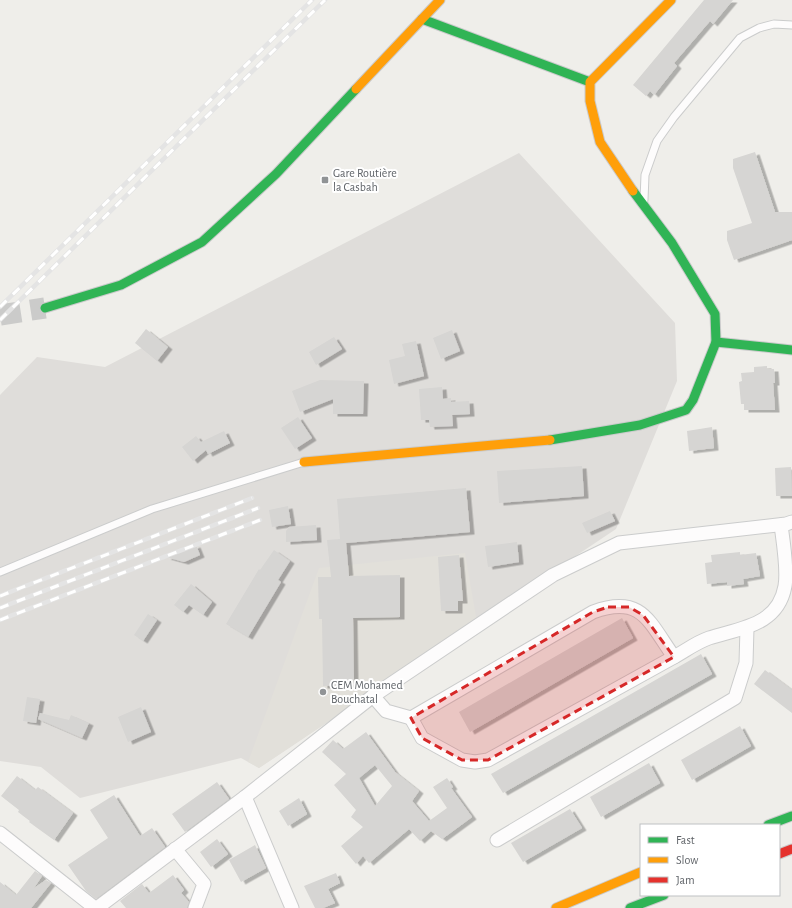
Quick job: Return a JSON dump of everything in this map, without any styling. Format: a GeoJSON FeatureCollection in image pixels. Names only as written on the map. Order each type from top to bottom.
{"type":"FeatureCollection","features":[{"type":"Feature","properties":{"kind":"main road"},"geometry":{"type":"LineString","coordinates":[[45,308],[121,285],[202,242],[276,174],[440,0]]}},
{"type":"Feature","properties":{"kind":"main road"},"geometry":{"type":"LineString","coordinates":[[304,462],[536,442],[640,425],[673,416],[686,410],[693,400],[716,342],[715,314],[672,243],[644,206],[600,142],[590,101],[590,82],[671,0]]}},
{"type":"Feature","properties":{"kind":"main road"},"geometry":{"type":"LineString","coordinates":[[422,19],[590,82]]}},
{"type":"Feature","properties":{"kind":"main road"},"geometry":{"type":"LineString","coordinates":[[716,342],[792,350]]}},
{"type":"Feature","properties":{"kind":"main road"},"geometry":{"type":"LineString","coordinates":[[771,824],[792,816]]}},
{"type":"Feature","properties":{"kind":"main road"},"geometry":{"type":"LineString","coordinates":[[780,854],[792,849]]}},
{"type":"Feature","properties":{"kind":"main road"},"geometry":{"type":"LineString","coordinates":[[556,908],[640,872]]}},
{"type":"Feature","properties":{"kind":"main road"},"geometry":{"type":"LineString","coordinates":[[630,908],[661,896]]}},
{"type":"Feature","properties":{"kind":"street"},"geometry":{"type":"LineString","coordinates":[[0,833],[96,908],[245,797],[373,696],[553,575],[619,543],[786,523],[785,586],[780,601],[763,621],[747,628],[708,638],[488,760],[475,762],[462,760],[422,738],[411,718],[386,711],[373,696]]}},
{"type":"Feature","properties":{"kind":"street"},"geometry":{"type":"LineString","coordinates":[[411,718],[593,612],[608,607],[620,605],[629,607],[643,615],[674,657]]}},
{"type":"Feature","properties":{"kind":"street"},"geometry":{"type":"LineString","coordinates":[[497,840],[735,698],[746,663],[747,628]]}},
{"type":"Feature","properties":{"kind":"street"},"geometry":{"type":"LineString","coordinates":[[245,797],[292,908]]}},
{"type":"Feature","properties":{"kind":"street"},"geometry":{"type":"LineString","coordinates":[[175,849],[204,884],[195,908]]}},
{"type":"Feature","properties":{"kind":"lane"},"geometry":{"type":"LineString","coordinates":[[644,206],[645,175],[657,141],[674,117],[740,38],[759,28],[774,24],[792,24]]}},
{"type":"Feature","properties":{"kind":"lane"},"geometry":{"type":"LineString","coordinates":[[0,572],[152,510],[304,462]]}},
{"type":"Feature","properties":{"kind":"highlighted area"},"geometry":{"type":"Polygon","coordinates":[[[608,607],[629,607],[643,615],[674,657],[488,760],[462,760],[422,738],[411,718],[593,612],[608,607]]]}},
{"type":"Feature","properties":{"kind":"shaded area"},"geometry":{"type":"Polygon","coordinates":[[[519,153],[675,323],[677,381],[616,529],[259,768],[241,758],[80,798],[41,767],[0,761],[0,395],[37,357],[105,367],[519,153]]]}},
{"type":"Feature","properties":{"kind":"shaded area","name":"CEM Mohamed Bouchatal"},"geometry":{"type":"Polygon","coordinates":[[[465,553],[477,622],[259,768],[248,762],[319,568],[465,553]]]}},
{"type":"Feature","properties":{"kind":"building"},"geometry":{"type":"Polygon","coordinates":[[[704,0],[733,0],[713,24],[710,21],[674,63],[677,66],[654,95],[650,91],[646,96],[633,85],[704,0]]]}},
{"type":"Feature","properties":{"kind":"building"},"geometry":{"type":"Polygon","coordinates":[[[755,152],[775,212],[792,212],[792,240],[734,260],[727,240],[727,231],[752,223],[733,168],[733,159],[755,152]]]}},
{"type":"Feature","properties":{"kind":"building"},"geometry":{"type":"Polygon","coordinates":[[[146,329],[168,347],[157,361],[135,343],[146,329]]]}},
{"type":"Feature","properties":{"kind":"building"},"geometry":{"type":"Polygon","coordinates":[[[452,330],[460,351],[441,359],[433,338],[452,330]]]}},
{"type":"Feature","properties":{"kind":"building"},"geometry":{"type":"Polygon","coordinates":[[[334,337],[342,349],[316,365],[309,352],[334,337]]]}},
{"type":"Feature","properties":{"kind":"building"},"geometry":{"type":"Polygon","coordinates":[[[416,341],[424,376],[394,384],[389,360],[405,356],[402,344],[416,341]]]}},
{"type":"Feature","properties":{"kind":"building"},"geometry":{"type":"Polygon","coordinates":[[[767,366],[767,369],[774,369],[775,383],[773,383],[775,410],[744,410],[744,404],[741,404],[739,382],[742,381],[741,373],[754,372],[754,367],[767,366]]]}},
{"type":"Feature","properties":{"kind":"building"},"geometry":{"type":"Polygon","coordinates":[[[320,380],[364,381],[363,414],[333,414],[333,399],[300,412],[292,391],[320,380]]]}},
{"type":"Feature","properties":{"kind":"building"},"geometry":{"type":"Polygon","coordinates":[[[442,387],[443,399],[451,398],[451,402],[469,401],[470,414],[452,415],[453,426],[430,427],[429,420],[421,420],[419,389],[442,387]]]}},
{"type":"Feature","properties":{"kind":"building"},"geometry":{"type":"Polygon","coordinates":[[[298,417],[312,438],[295,449],[281,428],[298,417]]]}},
{"type":"Feature","properties":{"kind":"building"},"geometry":{"type":"Polygon","coordinates":[[[712,427],[714,448],[689,451],[687,431],[712,427]]]}},
{"type":"Feature","properties":{"kind":"building"},"geometry":{"type":"Polygon","coordinates":[[[224,431],[230,443],[208,454],[206,450],[193,461],[182,447],[196,436],[201,442],[224,431]]]}},
{"type":"Feature","properties":{"kind":"building"},"geometry":{"type":"Polygon","coordinates":[[[582,466],[584,496],[499,503],[497,471],[582,466]]]}},
{"type":"Feature","properties":{"kind":"building"},"geometry":{"type":"Polygon","coordinates":[[[791,467],[792,496],[776,496],[775,468],[791,467]]]}},
{"type":"Feature","properties":{"kind":"building"},"geometry":{"type":"Polygon","coordinates":[[[466,488],[470,532],[346,543],[349,576],[400,575],[400,617],[353,618],[354,685],[323,686],[322,619],[319,619],[318,577],[331,577],[327,540],[340,539],[337,499],[466,488]]]}},
{"type":"Feature","properties":{"kind":"building"},"geometry":{"type":"Polygon","coordinates":[[[288,506],[291,524],[272,527],[269,510],[288,506]]]}},
{"type":"Feature","properties":{"kind":"building"},"geometry":{"type":"Polygon","coordinates":[[[610,511],[615,521],[587,533],[582,523],[610,511]]]}},
{"type":"Feature","properties":{"kind":"building"},"geometry":{"type":"Polygon","coordinates":[[[316,525],[317,540],[286,542],[286,531],[289,527],[316,525]]]}},
{"type":"Feature","properties":{"kind":"building"},"geometry":{"type":"Polygon","coordinates":[[[517,542],[519,562],[488,567],[485,546],[517,542]]]}},
{"type":"Feature","properties":{"kind":"building"},"geometry":{"type":"Polygon","coordinates":[[[196,545],[200,555],[184,562],[166,557],[196,545]]]}},
{"type":"Feature","properties":{"kind":"building"},"geometry":{"type":"Polygon","coordinates":[[[274,550],[290,561],[278,580],[281,582],[248,637],[226,624],[259,569],[260,570],[274,550]]]}},
{"type":"Feature","properties":{"kind":"building"},"geometry":{"type":"Polygon","coordinates":[[[740,552],[740,555],[756,553],[760,576],[743,579],[744,584],[727,586],[727,582],[707,584],[705,563],[712,562],[711,555],[740,552]]]}},
{"type":"Feature","properties":{"kind":"building"},"geometry":{"type":"Polygon","coordinates":[[[459,555],[463,601],[458,601],[458,611],[441,611],[438,557],[459,555]]]}},
{"type":"Feature","properties":{"kind":"building"},"geometry":{"type":"Polygon","coordinates":[[[191,584],[212,602],[203,615],[189,605],[183,612],[174,605],[191,584]]]}},
{"type":"Feature","properties":{"kind":"building"},"geometry":{"type":"Polygon","coordinates":[[[148,614],[157,620],[143,641],[134,635],[148,614]]]}},
{"type":"Feature","properties":{"kind":"building"},"geometry":{"type":"Polygon","coordinates":[[[622,618],[633,638],[470,732],[459,712],[622,618]]]}},
{"type":"Feature","properties":{"kind":"building"},"geometry":{"type":"Polygon","coordinates":[[[701,654],[712,674],[503,793],[491,774],[701,654]]]}},
{"type":"Feature","properties":{"kind":"building"},"geometry":{"type":"Polygon","coordinates":[[[765,670],[792,690],[792,713],[754,684],[765,670]]]}},
{"type":"Feature","properties":{"kind":"building"},"geometry":{"type":"Polygon","coordinates":[[[27,697],[40,699],[36,723],[23,721],[27,697]]]}},
{"type":"Feature","properties":{"kind":"building"},"geometry":{"type":"Polygon","coordinates":[[[141,707],[151,732],[128,742],[118,717],[141,707]]]}},
{"type":"Feature","properties":{"kind":"building"},"geometry":{"type":"Polygon","coordinates":[[[40,713],[69,720],[71,715],[89,723],[82,738],[38,719],[40,713]]]}},
{"type":"Feature","properties":{"kind":"building"},"geometry":{"type":"Polygon","coordinates":[[[740,726],[751,746],[692,780],[681,760],[740,726]]]}},
{"type":"Feature","properties":{"kind":"building"},"geometry":{"type":"Polygon","coordinates":[[[366,732],[395,772],[419,791],[412,801],[429,821],[447,808],[433,787],[447,778],[453,787],[451,788],[472,817],[442,839],[431,831],[420,841],[409,829],[369,863],[363,856],[356,864],[341,846],[363,827],[351,817],[356,810],[334,785],[346,774],[322,752],[333,740],[343,749],[366,732]],[[375,765],[359,778],[375,806],[392,786],[375,765]]]}},
{"type":"Feature","properties":{"kind":"building"},"geometry":{"type":"Polygon","coordinates":[[[649,763],[660,783],[601,817],[590,797],[649,763]]]}},
{"type":"Feature","properties":{"kind":"building"},"geometry":{"type":"Polygon","coordinates":[[[17,776],[35,790],[38,787],[73,813],[54,840],[29,822],[30,821],[18,812],[19,810],[1,796],[17,776]]]}},
{"type":"Feature","properties":{"kind":"building"},"geometry":{"type":"Polygon","coordinates":[[[217,782],[229,799],[185,832],[172,814],[217,782]]]}},
{"type":"Feature","properties":{"kind":"building"},"geometry":{"type":"Polygon","coordinates":[[[114,795],[140,836],[152,828],[165,847],[96,899],[86,891],[68,865],[108,838],[90,810],[114,795]]]}},
{"type":"Feature","properties":{"kind":"building"},"geometry":{"type":"Polygon","coordinates":[[[299,798],[307,814],[288,826],[279,811],[299,798]]]}},
{"type":"Feature","properties":{"kind":"building"},"geometry":{"type":"Polygon","coordinates":[[[570,809],[582,828],[523,862],[511,843],[570,809]]]}},
{"type":"Feature","properties":{"kind":"building"},"geometry":{"type":"Polygon","coordinates":[[[217,839],[228,854],[211,867],[200,852],[217,839]]]}},
{"type":"Feature","properties":{"kind":"building"},"geometry":{"type":"Polygon","coordinates":[[[255,845],[266,868],[241,882],[229,860],[255,845]]]}},
{"type":"Feature","properties":{"kind":"building"},"geometry":{"type":"Polygon","coordinates":[[[35,871],[42,876],[34,888],[46,880],[51,883],[31,908],[0,908],[0,882],[16,895],[35,871]]]}},
{"type":"Feature","properties":{"kind":"building"},"geometry":{"type":"Polygon","coordinates":[[[336,873],[340,883],[328,889],[335,903],[323,908],[315,908],[304,886],[336,873]]]}},
{"type":"Feature","properties":{"kind":"building"},"geometry":{"type":"Polygon","coordinates":[[[173,875],[184,890],[181,893],[189,902],[187,908],[126,908],[120,901],[142,884],[149,893],[173,875]]]}},
{"type":"Feature","properties":{"kind":"tunnel"},"geometry":{"type":"LineString","coordinates":[[0,315],[45,308]]}},
{"type":"Feature","properties":{"kind":"railway"},"geometry":{"type":"LineString","coordinates":[[0,307],[312,0]]}},
{"type":"Feature","properties":{"kind":"railway"},"geometry":{"type":"LineString","coordinates":[[0,320],[325,0]]}},
{"type":"Feature","properties":{"kind":"railway"},"geometry":{"type":"LineString","coordinates":[[0,596],[252,498]]}},
{"type":"Feature","properties":{"kind":"railway"},"geometry":{"type":"LineString","coordinates":[[0,608],[258,508]]}},
{"type":"Feature","properties":{"kind":"railway"},"geometry":{"type":"LineString","coordinates":[[0,620],[260,520]]}},
{"type":"Feature","properties":{"kind":"traffic: fast"},"geometry":{"type":"LineString","coordinates":[[422,19],[590,82]]}},
{"type":"Feature","properties":{"kind":"traffic: fast"},"geometry":{"type":"LineString","coordinates":[[45,308],[121,285],[202,242],[276,174],[356,89]]}},
{"type":"Feature","properties":{"kind":"traffic: fast"},"geometry":{"type":"LineString","coordinates":[[550,440],[640,425],[686,410],[693,400],[716,342],[715,314],[672,243],[633,191]]}},
{"type":"Feature","properties":{"kind":"traffic: fast"},"geometry":{"type":"LineString","coordinates":[[716,342],[792,350]]}},
{"type":"Feature","properties":{"kind":"traffic: fast"},"geometry":{"type":"LineString","coordinates":[[771,824],[792,816]]}},
{"type":"Feature","properties":{"kind":"traffic: fast"},"geometry":{"type":"LineString","coordinates":[[630,908],[661,896]]}},
{"type":"Feature","properties":{"kind":"traffic: slow"},"geometry":{"type":"LineString","coordinates":[[356,89],[440,0]]}},
{"type":"Feature","properties":{"kind":"traffic: slow"},"geometry":{"type":"LineString","coordinates":[[633,191],[600,142],[590,101],[590,82],[671,0]]}},
{"type":"Feature","properties":{"kind":"traffic: slow"},"geometry":{"type":"LineString","coordinates":[[304,462],[550,440]]}},
{"type":"Feature","properties":{"kind":"traffic: slow"},"geometry":{"type":"LineString","coordinates":[[556,908],[640,872]]}},
{"type":"Feature","properties":{"kind":"traffic: jam"},"geometry":{"type":"LineString","coordinates":[[780,854],[792,849]]}},
{"type":"Feature","properties":{"kind":"place","name":"Gare Routière la Casbah"},"geometry":{"type":"Point","coordinates":[325,180]}},
{"type":"Feature","properties":{"kind":"place","name":"CEM Mohamed Bouchatal"},"geometry":{"type":"Point","coordinates":[323,692]}}]}
